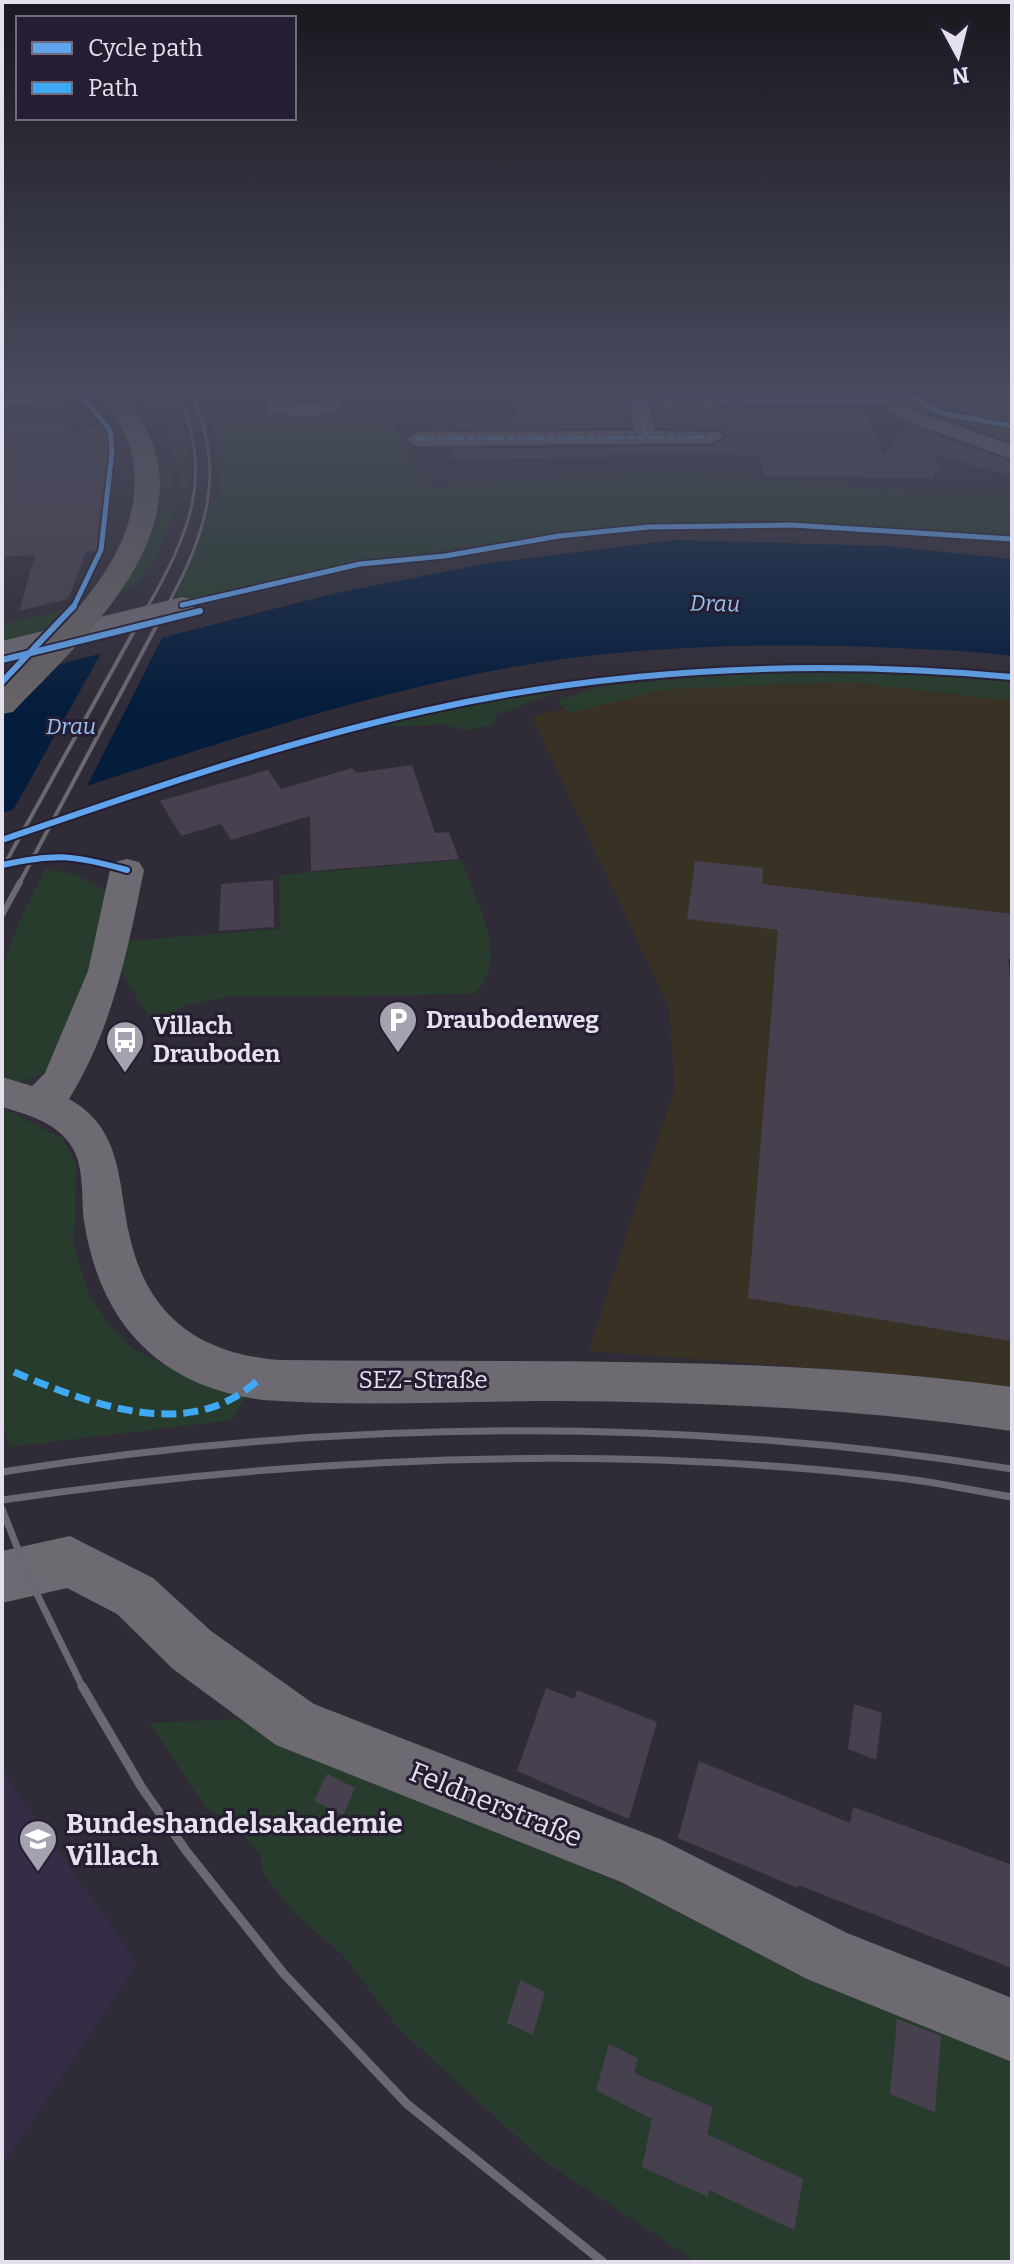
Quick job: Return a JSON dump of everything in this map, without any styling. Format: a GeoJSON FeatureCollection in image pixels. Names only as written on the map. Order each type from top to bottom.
{"type":"FeatureCollection","features":[{"type":"Feature","properties":{"kind":"main road"},"geometry":{"type":"LineString","coordinates":[[2,705],[89,614],[119,574],[138,532],[145,498]]}},
{"type":"Feature","properties":{"kind":"street"},"geometry":{"type":"LineString","coordinates":[[2,649],[182,605]]}},
{"type":"Feature","properties":{"kind":"street"},"geometry":{"type":"LineString","coordinates":[[20,1098],[55,1089],[62,1078],[106,971],[127,870]]}},
{"type":"Feature","properties":{"kind":"street","name":"SEZ-Straße"},"geometry":{"type":"LineString","coordinates":[[20,1098],[74,1122],[92,1144],[99,1162],[114,1267],[138,1314],[163,1338],[193,1359],[224,1373],[286,1381],[661,1380],[837,1389],[1012,1409]]}},
{"type":"Feature","properties":{"kind":"street","name":"Feldnerstraße"},"geometry":{"type":"LineString","coordinates":[[2,1577],[70,1562],[135,1596],[192,1650],[296,1725],[639,1860],[829,1957],[1012,2030]]}},
{"type":"Feature","properties":{"kind":"shaded area"},"geometry":{"type":"Polygon","coordinates":[[[807,677],[1012,689],[1012,1388],[906,1375],[589,1351],[675,1087],[669,1007],[532,717],[652,684],[807,677]]]}},
{"type":"Feature","properties":{"kind":"shaded area","name":"Bundeshandelsakademie Villach"},"geometry":{"type":"Polygon","coordinates":[[[2,1756],[10,1782],[137,1964],[2,2167],[2,1756]]]}},
{"type":"Feature","properties":{"kind":"green space"},"geometry":{"type":"Polygon","coordinates":[[[163,498],[172,498],[169,526],[153,562],[137,582],[119,592],[148,543],[163,498]]]}},
{"type":"Feature","properties":{"kind":"green space"},"geometry":{"type":"Polygon","coordinates":[[[216,498],[1012,498],[1012,536],[760,520],[626,525],[352,563],[177,602],[181,574],[216,498]]]}},
{"type":"Feature","properties":{"kind":"green space"},"geometry":{"type":"Polygon","coordinates":[[[64,610],[38,636],[2,643],[2,624],[64,610]]]}},
{"type":"Feature","properties":{"kind":"green space"},"geometry":{"type":"Polygon","coordinates":[[[851,670],[1012,681],[1012,701],[849,682],[667,689],[570,713],[556,701],[603,686],[735,674],[851,670]]]}},
{"type":"Feature","properties":{"kind":"green space"},"geometry":{"type":"Polygon","coordinates":[[[560,691],[498,714],[494,718],[495,724],[462,731],[448,725],[375,727],[453,708],[560,691]]]}},
{"type":"Feature","properties":{"kind":"green space"},"geometry":{"type":"Polygon","coordinates":[[[461,860],[481,910],[490,948],[490,965],[485,981],[473,994],[229,997],[190,1004],[153,1022],[118,968],[124,941],[280,929],[279,875],[461,860]]]}},
{"type":"Feature","properties":{"kind":"green space"},"geometry":{"type":"Polygon","coordinates":[[[46,868],[78,876],[106,889],[104,933],[58,1057],[45,1072],[14,1085],[2,1100],[2,967],[22,915],[46,868]]]}},
{"type":"Feature","properties":{"kind":"green space"},"geometry":{"type":"Polygon","coordinates":[[[2,1107],[63,1139],[76,1164],[74,1248],[88,1292],[109,1326],[133,1349],[170,1368],[247,1394],[232,1420],[10,1447],[2,1421],[2,1107]]]}},
{"type":"Feature","properties":{"kind":"green space"},"geometry":{"type":"Polygon","coordinates":[[[236,1719],[1012,2050],[1012,2262],[697,2262],[541,2159],[398,2028],[343,1955],[295,1914],[264,1875],[260,1854],[229,1819],[206,1808],[150,1723],[236,1719]]]}},
{"type":"Feature","properties":{"kind":"water","name":"Drau"},"geometry":{"type":"Polygon","coordinates":[[[674,540],[885,546],[1012,559],[1012,656],[926,649],[782,646],[644,651],[552,661],[443,681],[315,714],[2,813],[2,679],[336,593],[490,563],[674,540]]]}},
{"type":"Feature","properties":{"kind":"pier"},"geometry":{"type":"Polygon","coordinates":[[[165,632],[84,792],[11,814],[104,648],[165,632]]]}},
{"type":"Feature","properties":{"kind":"building"},"geometry":{"type":"Polygon","coordinates":[[[2,498],[103,498],[96,551],[86,552],[68,599],[19,611],[35,555],[2,557],[2,498]]]}},
{"type":"Feature","properties":{"kind":"building"},"geometry":{"type":"Polygon","coordinates":[[[412,765],[435,833],[449,832],[459,859],[311,871],[310,816],[231,840],[221,824],[181,836],[160,801],[268,770],[281,789],[352,768],[356,773],[412,765]]]}},
{"type":"Feature","properties":{"kind":"building"},"geometry":{"type":"Polygon","coordinates":[[[695,861],[763,868],[762,884],[1012,914],[1012,959],[1008,959],[1012,996],[1012,1341],[748,1298],[778,930],[687,919],[695,861]]]}},
{"type":"Feature","properties":{"kind":"building"},"geometry":{"type":"Polygon","coordinates":[[[273,880],[274,927],[219,931],[221,884],[273,880]]]}},
{"type":"Feature","properties":{"kind":"building"},"geometry":{"type":"Polygon","coordinates":[[[546,1688],[574,1699],[577,1690],[657,1722],[629,1819],[517,1771],[546,1688]]]}},
{"type":"Feature","properties":{"kind":"building"},"geometry":{"type":"Polygon","coordinates":[[[854,1704],[882,1713],[876,1760],[848,1749],[854,1704]]]}},
{"type":"Feature","properties":{"kind":"building"},"geometry":{"type":"Polygon","coordinates":[[[699,1761],[850,1823],[853,1807],[1012,1865],[1012,1968],[798,1885],[798,1888],[678,1838],[699,1761]]]}},
{"type":"Feature","properties":{"kind":"building"},"geometry":{"type":"Polygon","coordinates":[[[327,1774],[355,1788],[343,1815],[314,1801],[327,1774]]]}},
{"type":"Feature","properties":{"kind":"building"},"geometry":{"type":"Polygon","coordinates":[[[520,1980],[545,1992],[533,2035],[507,2023],[520,1980]]]}},
{"type":"Feature","properties":{"kind":"building"},"geometry":{"type":"Polygon","coordinates":[[[897,2019],[941,2036],[935,2112],[890,2094],[897,2019]]]}},
{"type":"Feature","properties":{"kind":"building"},"geometry":{"type":"Polygon","coordinates":[[[609,2044],[638,2058],[634,2073],[713,2107],[707,2134],[803,2179],[794,2230],[709,2190],[708,2197],[642,2167],[652,2119],[596,2090],[609,2044]]]}},
{"type":"Feature","properties":{"kind":"railway"},"geometry":{"type":"LineString","coordinates":[[147,608],[175,555],[193,498]]}},
{"type":"Feature","properties":{"kind":"railway"},"geometry":{"type":"LineString","coordinates":[[166,608],[192,555],[208,498]]}},
{"type":"Feature","properties":{"kind":"railway"},"geometry":{"type":"LineString","coordinates":[[2,869],[148,606]]}},
{"type":"Feature","properties":{"kind":"railway"},"geometry":{"type":"LineString","coordinates":[[19,884],[167,606]]}},
{"type":"Feature","properties":{"kind":"railway"},"geometry":{"type":"LineString","coordinates":[[2,915],[20,882]]}},
{"type":"Feature","properties":{"kind":"railway"},"geometry":{"type":"LineString","coordinates":[[2,1472],[127,1454],[253,1442],[380,1434],[507,1431],[634,1433],[761,1440],[887,1452],[1012,1469]]}},
{"type":"Feature","properties":{"kind":"railway"},"geometry":{"type":"LineString","coordinates":[[2,1500],[114,1485],[337,1465],[562,1458],[787,1467],[913,1480],[1012,1497]]}},
{"type":"Feature","properties":{"kind":"railway"},"geometry":{"type":"LineString","coordinates":[[2,1509],[31,1582],[82,1686]]}},
{"type":"Feature","properties":{"kind":"railway"},"geometry":{"type":"LineString","coordinates":[[82,1686],[142,1788],[187,1852],[284,1974],[407,2104],[603,2262]]}},
{"type":"Feature","properties":{"kind":"marked path"},"geometry":{"type":"LineString","coordinates":[[14,1372],[107,1405],[173,1413],[205,1409],[234,1398],[260,1379]]}},
{"type":"Feature","properties":{"kind":"cycle path"},"geometry":{"type":"LineString","coordinates":[[2,682],[72,611],[101,550],[107,498]]}},
{"type":"Feature","properties":{"kind":"cycle path"},"geometry":{"type":"LineString","coordinates":[[182,605],[360,564],[445,556],[559,536],[649,527],[792,525],[1012,539]]}},
{"type":"Feature","properties":{"kind":"cycle path"},"geometry":{"type":"LineString","coordinates":[[2,660],[200,611]]}},
{"type":"Feature","properties":{"kind":"cycle path"},"geometry":{"type":"LineString","coordinates":[[2,840],[317,738],[424,711],[569,684],[716,670],[790,667],[938,670],[1012,677]]}},
{"type":"Feature","properties":{"kind":"cycle path"},"geometry":{"type":"LineString","coordinates":[[2,865],[47,855],[85,858],[127,870]]}},
{"type":"Feature","properties":{"kind":"place","name":"Draubodenweg"},"geometry":{"type":"Point","coordinates":[398,1054]}},
{"type":"Feature","properties":{"kind":"place","name":"Villach Drauboden"},"geometry":{"type":"Point","coordinates":[125,1074]}},
{"type":"Feature","properties":{"kind":"place","name":"Bundeshandelsakademie Villach"},"geometry":{"type":"Point","coordinates":[38,1873]}}]}
